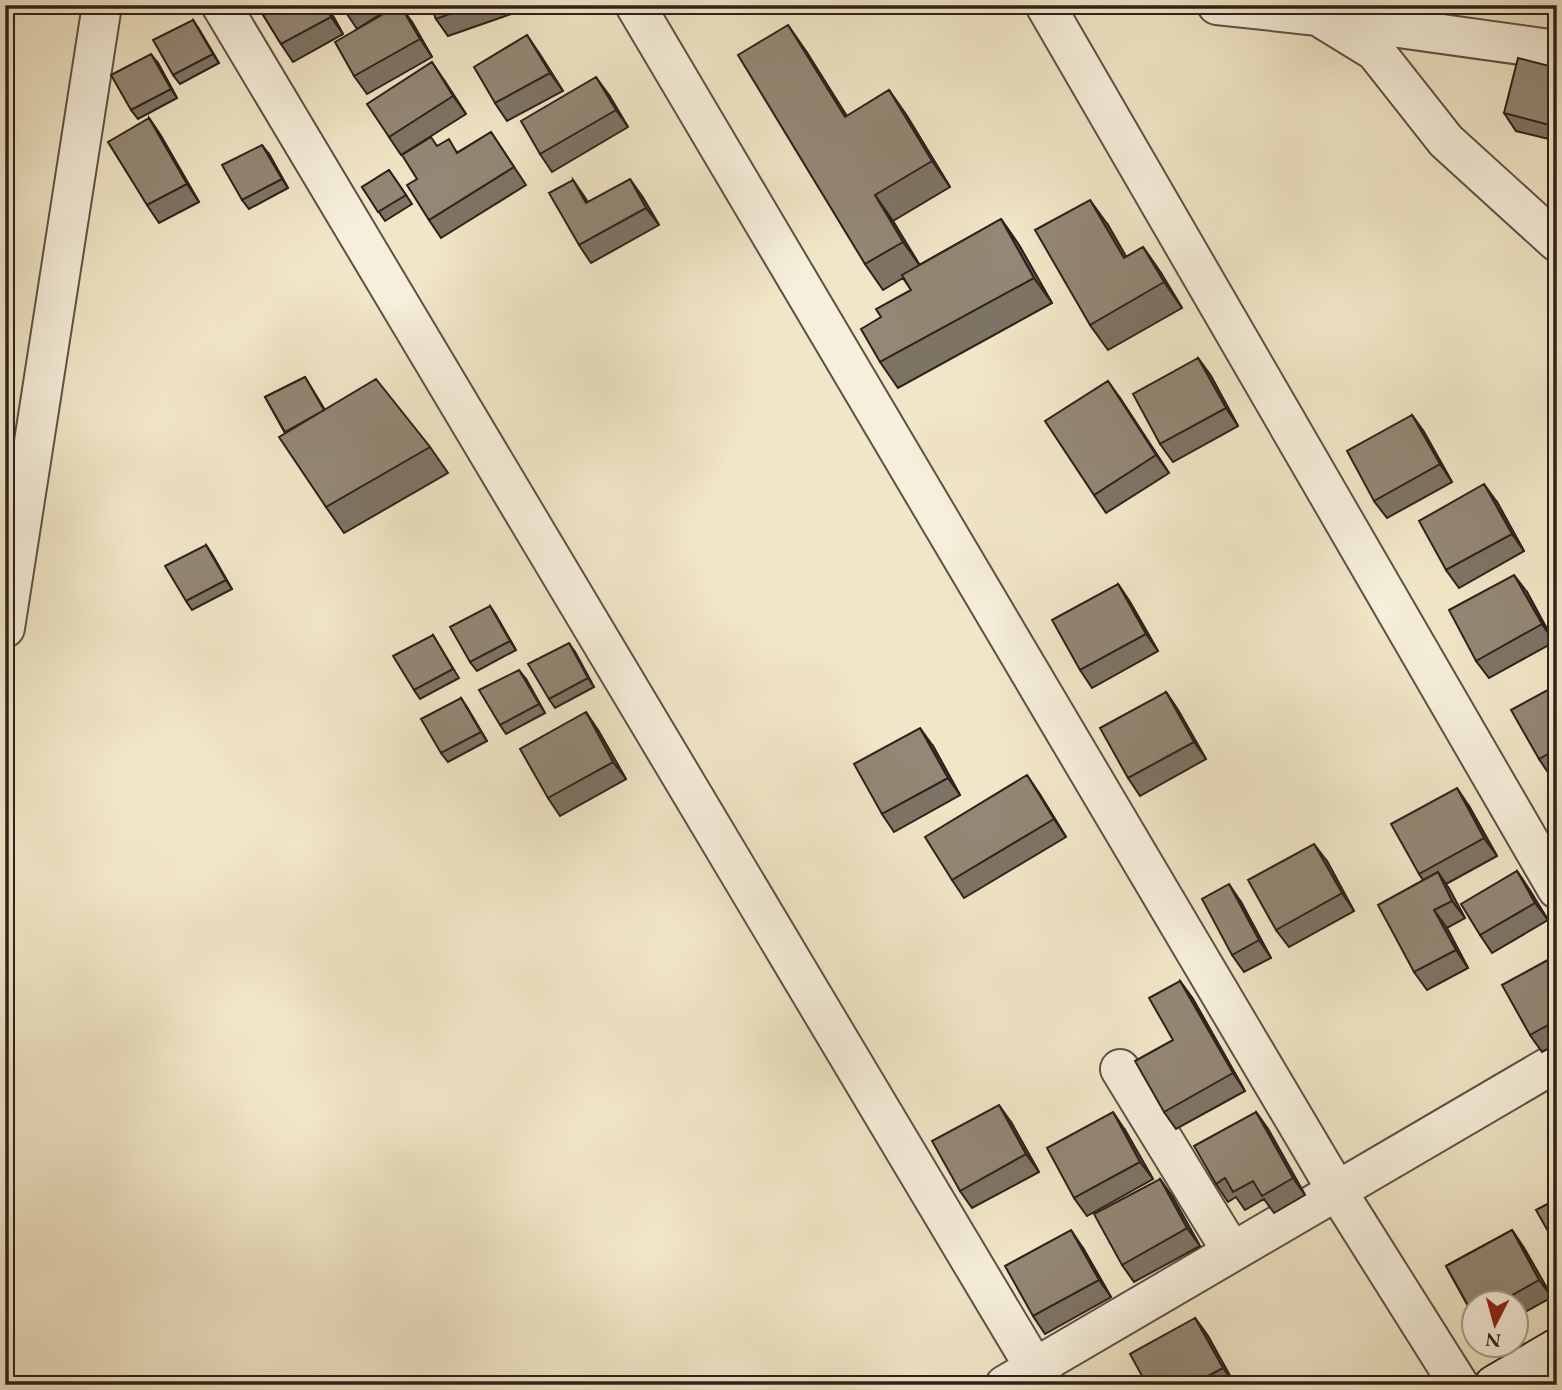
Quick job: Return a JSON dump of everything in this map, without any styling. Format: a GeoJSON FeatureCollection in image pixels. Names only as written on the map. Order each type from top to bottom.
{"type":"FeatureCollection","features":[{"type":"Feature","properties":{"kind":"street"},"geometry":{"type":"LineString","coordinates":[[5,628],[102,5]]}},
{"type":"Feature","properties":{"kind":"street"},"geometry":{"type":"LineString","coordinates":[[220,5],[1028,1379],[1232,1252],[1557,1062]]}},
{"type":"Feature","properties":{"kind":"street"},"geometry":{"type":"LineString","coordinates":[[635,5],[1337,1191],[1459,1385]]}},
{"type":"Feature","properties":{"kind":"street"},"geometry":{"type":"LineString","coordinates":[[1045,5],[1557,890]]}},
{"type":"Feature","properties":{"kind":"street"},"geometry":{"type":"LineString","coordinates":[[1217,5],[1318,16],[1557,50]]}},
{"type":"Feature","properties":{"kind":"street"},"geometry":{"type":"LineString","coordinates":[[1318,16],[1374,51],[1446,141],[1557,242]]}},
{"type":"Feature","properties":{"kind":"street"},"geometry":{"type":"LineString","coordinates":[[1120,1069],[1232,1252]]}},
{"type":"Feature","properties":{"kind":"street"},"geometry":{"type":"LineString","coordinates":[[1494,1385],[1557,1348]]}},
{"type":"Feature","properties":{"kind":"building"},"geometry":{"type":"Polygon","coordinates":[[[257,5],[324,5],[331,17],[281,44],[257,5]]]}},
{"type":"Feature","properties":{"kind":"building"},"geometry":{"type":"Polygon","coordinates":[[[341,5],[354,5],[345,11],[341,5]]]}},
{"type":"Feature","properties":{"kind":"building"},"geometry":{"type":"Polygon","coordinates":[[[400,5],[420,39],[354,76],[335,42],[400,5]]]}},
{"type":"Feature","properties":{"kind":"building"},"geometry":{"type":"Polygon","coordinates":[[[431,5],[474,5],[436,19],[431,5]]]}},
{"type":"Feature","properties":{"kind":"building"},"geometry":{"type":"Polygon","coordinates":[[[193,20],[213,54],[173,75],[153,40],[193,20]]]}},
{"type":"Feature","properties":{"kind":"building"},"geometry":{"type":"Polygon","coordinates":[[[788,25],[845,117],[889,90],[932,161],[875,195],[903,242],[865,264],[738,55],[788,25]]]}},
{"type":"Feature","properties":{"kind":"building"},"geometry":{"type":"Polygon","coordinates":[[[527,35],[550,73],[495,103],[474,67],[527,35]]]}},
{"type":"Feature","properties":{"kind":"building"},"geometry":{"type":"Polygon","coordinates":[[[151,54],[171,89],[131,110],[111,75],[151,54]]]}},
{"type":"Feature","properties":{"kind":"building"},"geometry":{"type":"Polygon","coordinates":[[[1518,58],[1557,68],[1557,127],[1504,113],[1518,58]]]}},
{"type":"Feature","properties":{"kind":"building"},"geometry":{"type":"Polygon","coordinates":[[[432,62],[453,96],[389,137],[367,104],[432,62]]]}},
{"type":"Feature","properties":{"kind":"building"},"geometry":{"type":"Polygon","coordinates":[[[596,77],[616,110],[540,154],[521,121],[596,77]]]}},
{"type":"Feature","properties":{"kind":"building"},"geometry":{"type":"Polygon","coordinates":[[[149,118],[187,184],[147,205],[108,142],[149,118]]]}},
{"type":"Feature","properties":{"kind":"building"},"geometry":{"type":"Polygon","coordinates":[[[491,132],[514,167],[429,220],[407,185],[417,179],[402,155],[431,137],[437,146],[449,139],[457,153],[491,132]]]}},
{"type":"Feature","properties":{"kind":"building"},"geometry":{"type":"Polygon","coordinates":[[[262,145],[282,179],[242,200],[222,165],[262,145]]]}},
{"type":"Feature","properties":{"kind":"building"},"geometry":{"type":"Polygon","coordinates":[[[389,170],[406,195],[378,212],[362,187],[389,170]]]}},
{"type":"Feature","properties":{"kind":"building"},"geometry":{"type":"Polygon","coordinates":[[[630,179],[646,208],[579,245],[549,193],[573,180],[586,203],[630,179]]]}},
{"type":"Feature","properties":{"kind":"building"},"geometry":{"type":"Polygon","coordinates":[[[1090,200],[1124,258],[1143,247],[1164,282],[1090,325],[1035,230],[1090,200]]]}},
{"type":"Feature","properties":{"kind":"building"},"geometry":{"type":"Polygon","coordinates":[[[1001,219],[1034,278],[880,362],[861,329],[881,317],[876,309],[911,290],[902,275],[1001,219]]]}},
{"type":"Feature","properties":{"kind":"building"},"geometry":{"type":"Polygon","coordinates":[[[1198,358],[1226,408],[1160,444],[1133,394],[1198,358]]]}},
{"type":"Feature","properties":{"kind":"building"},"geometry":{"type":"Polygon","coordinates":[[[305,377],[324,410],[285,432],[265,397],[305,377]]]}},
{"type":"Feature","properties":{"kind":"building"},"geometry":{"type":"Polygon","coordinates":[[[376,379],[430,447],[326,507],[279,437],[376,379]]]}},
{"type":"Feature","properties":{"kind":"building"},"geometry":{"type":"Polygon","coordinates":[[[1108,381],[1156,455],[1094,495],[1045,421],[1108,381]]]}},
{"type":"Feature","properties":{"kind":"building"},"geometry":{"type":"Polygon","coordinates":[[[1412,415],[1440,464],[1374,501],[1347,451],[1412,415]]]}},
{"type":"Feature","properties":{"kind":"building"},"geometry":{"type":"Polygon","coordinates":[[[1484,484],[1512,534],[1446,570],[1419,521],[1484,484]]]}},
{"type":"Feature","properties":{"kind":"building"},"geometry":{"type":"Polygon","coordinates":[[[206,545],[226,580],[186,601],[165,566],[206,545]]]}},
{"type":"Feature","properties":{"kind":"building"},"geometry":{"type":"Polygon","coordinates":[[[1514,575],[1542,624],[1476,661],[1449,610],[1514,575]]]}},
{"type":"Feature","properties":{"kind":"building"},"geometry":{"type":"Polygon","coordinates":[[[1118,584],[1146,634],[1080,670],[1052,620],[1118,584]]]}},
{"type":"Feature","properties":{"kind":"building"},"geometry":{"type":"Polygon","coordinates":[[[490,606],[510,641],[470,662],[450,627],[490,606]]]}},
{"type":"Feature","properties":{"kind":"building"},"geometry":{"type":"Polygon","coordinates":[[[433,635],[453,669],[414,690],[393,656],[433,635]]]}},
{"type":"Feature","properties":{"kind":"building"},"geometry":{"type":"Polygon","coordinates":[[[569,643],[588,678],[549,699],[528,664],[569,643]]]}},
{"type":"Feature","properties":{"kind":"building"},"geometry":{"type":"Polygon","coordinates":[[[519,670],[539,704],[500,725],[479,690],[519,670]]]}},
{"type":"Feature","properties":{"kind":"building"},"geometry":{"type":"Polygon","coordinates":[[[1557,685],[1557,749],[1539,759],[1511,710],[1557,685]]]}},
{"type":"Feature","properties":{"kind":"building"},"geometry":{"type":"Polygon","coordinates":[[[1166,692],[1194,742],[1128,778],[1100,728],[1166,692]]]}},
{"type":"Feature","properties":{"kind":"building"},"geometry":{"type":"Polygon","coordinates":[[[461,698],[481,732],[441,753],[421,719],[461,698]]]}},
{"type":"Feature","properties":{"kind":"building"},"geometry":{"type":"Polygon","coordinates":[[[586,712],[613,762],[548,798],[520,749],[586,712]]]}},
{"type":"Feature","properties":{"kind":"building"},"geometry":{"type":"Polygon","coordinates":[[[920,728],[948,778],[882,814],[854,764],[920,728]]]}},
{"type":"Feature","properties":{"kind":"building"},"geometry":{"type":"Polygon","coordinates":[[[1027,775],[1054,819],[952,880],[925,837],[1027,775]]]}},
{"type":"Feature","properties":{"kind":"building"},"geometry":{"type":"Polygon","coordinates":[[[1457,788],[1484,838],[1419,874],[1391,824],[1457,788]]]}},
{"type":"Feature","properties":{"kind":"building"},"geometry":{"type":"Polygon","coordinates":[[[1314,844],[1342,893],[1276,930],[1248,880],[1314,844]]]}},
{"type":"Feature","properties":{"kind":"building"},"geometry":{"type":"Polygon","coordinates":[[[1517,871],[1535,903],[1480,935],[1461,904],[1517,871]]]}},
{"type":"Feature","properties":{"kind":"building"},"geometry":{"type":"Polygon","coordinates":[[[1438,872],[1452,901],[1434,910],[1456,950],[1414,972],[1378,905],[1438,872]]]}},
{"type":"Feature","properties":{"kind":"building"},"geometry":{"type":"Polygon","coordinates":[[[1229,884],[1259,940],[1232,955],[1202,899],[1229,884]]]}},
{"type":"Feature","properties":{"kind":"building"},"geometry":{"type":"Polygon","coordinates":[[[1557,955],[1557,1020],[1530,1035],[1502,985],[1557,955]]]}},
{"type":"Feature","properties":{"kind":"building"},"geometry":{"type":"Polygon","coordinates":[[[1180,981],[1233,1073],[1164,1112],[1135,1061],[1173,1040],[1149,998],[1180,981]]]}},
{"type":"Feature","properties":{"kind":"building"},"geometry":{"type":"Polygon","coordinates":[[[999,1105],[1026,1154],[960,1191],[932,1141],[999,1105]]]}},
{"type":"Feature","properties":{"kind":"building"},"geometry":{"type":"Polygon","coordinates":[[[1113,1112],[1140,1162],[1074,1198],[1047,1148],[1113,1112]]]}},
{"type":"Feature","properties":{"kind":"building"},"geometry":{"type":"Polygon","coordinates":[[[1256,1112],[1293,1178],[1262,1196],[1253,1181],[1233,1192],[1225,1178],[1216,1184],[1194,1146],[1256,1112]]]}},
{"type":"Feature","properties":{"kind":"building"},"geometry":{"type":"Polygon","coordinates":[[[1160,1179],[1187,1228],[1122,1265],[1094,1214],[1160,1179]]]}},
{"type":"Feature","properties":{"kind":"building"},"geometry":{"type":"Polygon","coordinates":[[[1557,1199],[1557,1247],[1536,1210],[1557,1199]]]}},
{"type":"Feature","properties":{"kind":"building"},"geometry":{"type":"Polygon","coordinates":[[[1071,1230],[1099,1280],[1033,1316],[1005,1266],[1071,1230]]]}},
{"type":"Feature","properties":{"kind":"building"},"geometry":{"type":"Polygon","coordinates":[[[1512,1230],[1539,1280],[1525,1288],[1460,1288],[1460,1291],[1446,1266],[1512,1230]]]}},
{"type":"Feature","properties":{"kind":"building"},"geometry":{"type":"Polygon","coordinates":[[[1195,1318],[1223,1368],[1192,1385],[1147,1385],[1130,1354],[1195,1318]]]}}]}
